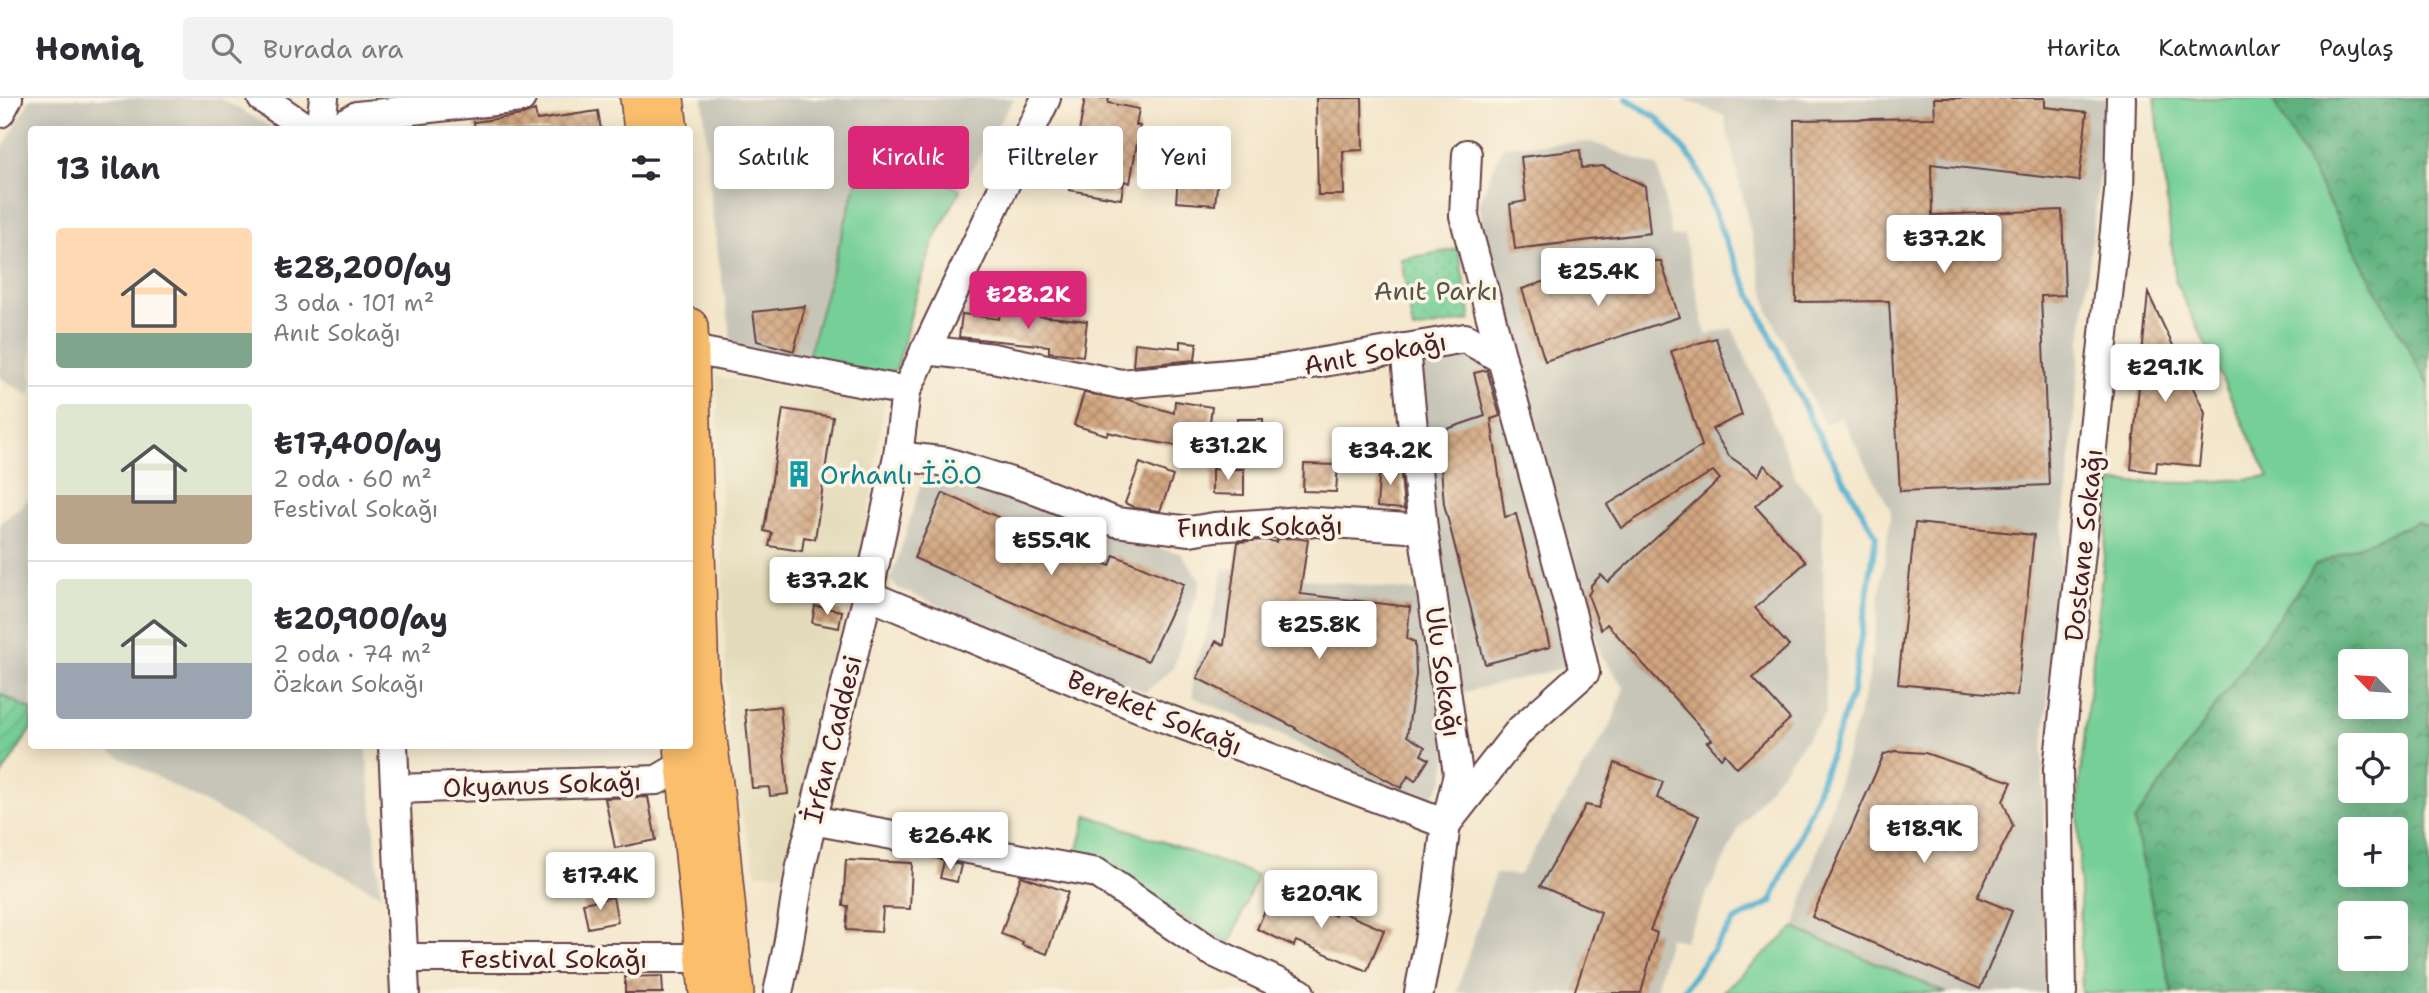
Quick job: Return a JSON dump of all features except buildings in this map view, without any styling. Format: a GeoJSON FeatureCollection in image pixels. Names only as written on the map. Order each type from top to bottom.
{"type":"FeatureCollection","features":[{"type":"Feature","properties":{"kind":"main road"},"geometry":{"type":"LineString","coordinates":[[638,98],[642,126]]}},
{"type":"Feature","properties":{"kind":"main road"},"geometry":{"type":"LineString","coordinates":[[666,98],[670,126]]}},
{"type":"Feature","properties":{"kind":"main road"},"geometry":{"type":"LineString","coordinates":[[693,451],[701,680],[717,799],[736,993]]}},
{"type":"Feature","properties":{"kind":"main road"},"geometry":{"type":"LineString","coordinates":[[682,755],[707,993]]}},
{"type":"Feature","properties":{"kind":"street"},"geometry":{"type":"LineString","coordinates":[[0,113],[8,98]]}},
{"type":"Feature","properties":{"kind":"street"},"geometry":{"type":"LineString","coordinates":[[262,98],[303,126]]}},
{"type":"Feature","properties":{"kind":"street"},"geometry":{"type":"LineString","coordinates":[[320,126],[324,98]]}},
{"type":"Feature","properties":{"kind":"street"},"geometry":{"type":"LineString","coordinates":[[339,126],[358,116],[521,98]]}},
{"type":"Feature","properties":{"kind":"street","name":"İrfan Caddesi"},"geometry":{"type":"LineString","coordinates":[[778,993],[801,866],[868,595],[898,456],[906,391],[1046,98]]}},
{"type":"Feature","properties":{"kind":"street","name":"Dostane Sokağı"},"geometry":{"type":"LineString","coordinates":[[2062,993],[2058,769],[2118,203],[2121,98]]}},
{"type":"Feature","properties":{"kind":"street"},"geometry":{"type":"LineString","coordinates":[[1446,824],[1520,730],[1585,672],[1464,216],[1467,154]]}},
{"type":"Feature","properties":{"kind":"street"},"geometry":{"type":"LineString","coordinates":[[693,338],[906,391]]}},
{"type":"Feature","properties":{"kind":"street","name":"Anıt Sokağı"},"geometry":{"type":"LineString","coordinates":[[925,350],[993,358],[1121,384],[1282,369],[1465,338],[1502,359]]}},
{"type":"Feature","properties":{"kind":"street","name":"Ulu Sokağı"},"geometry":{"type":"LineString","coordinates":[[1405,348],[1423,529],[1458,774],[1446,824],[1435,909],[1419,993]]}},
{"type":"Feature","properties":{"kind":"street","name":"Fındık Sokağı"},"geometry":{"type":"LineString","coordinates":[[898,456],[947,462],[1030,488],[1116,522],[1190,531],[1301,521],[1423,529]]}},
{"type":"Feature","properties":{"kind":"street","name":"Bereket Sokağı"},"geometry":{"type":"LineString","coordinates":[[868,595],[1162,717],[1446,824]]}},
{"type":"Feature","properties":{"kind":"street"},"geometry":{"type":"LineString","coordinates":[[393,749],[405,993]]}},
{"type":"Feature","properties":{"kind":"street","name":"Okyanus Sokağı"},"geometry":{"type":"LineString","coordinates":[[396,789],[657,780],[682,755]]}},
{"type":"Feature","properties":{"kind":"street"},"geometry":{"type":"LineString","coordinates":[[812,820],[1097,873],[1209,950],[1300,993]]}},
{"type":"Feature","properties":{"kind":"street","name":"Festival Sokağı"},"geometry":{"type":"LineString","coordinates":[[404,958],[703,957]]}},
{"type":"Feature","properties":{"kind":"shaded area"},"geometry":{"type":"Polygon","coordinates":[[[31,98],[219,98],[270,126],[28,126],[28,394],[0,378],[0,153],[31,98]]]}},
{"type":"Feature","properties":{"kind":"shaded area"},"geometry":{"type":"Polygon","coordinates":[[[703,98],[1014,98],[998,126],[983,126],[983,151],[969,175],[969,126],[848,126],[848,189],[854,189],[804,362],[732,345],[712,214],[703,98]]]}},
{"type":"Feature","properties":{"kind":"shaded area"},"geometry":{"type":"Polygon","coordinates":[[[1683,98],[2108,98],[2084,309],[2043,752],[2045,993],[1946,993],[1794,928],[1868,684],[1891,511],[1841,417],[1825,425],[1769,312],[1724,116],[1683,98]]]}},
{"type":"Feature","properties":{"kind":"shaded area"},"geometry":{"type":"Polygon","coordinates":[[[1591,142],[1658,167],[1672,237],[1684,235],[1706,335],[1732,328],[1796,479],[1822,509],[1826,713],[1739,828],[1684,941],[1669,937],[1655,993],[1456,993],[1495,874],[1519,875],[1613,720],[1624,687],[1601,655],[1493,276],[1479,202],[1503,146],[1591,142]]]}},
{"type":"Feature","properties":{"kind":"shaded area"},"geometry":{"type":"Polygon","coordinates":[[[1470,355],[1492,367],[1529,495],[1568,667],[1460,693],[1415,373],[1431,358],[1470,355]]]}},
{"type":"Feature","properties":{"kind":"shaded area"},"geometry":{"type":"Polygon","coordinates":[[[717,377],[885,401],[857,587],[791,871],[757,874],[728,759],[717,377]]]}},
{"type":"Feature","properties":{"kind":"shaded area"},"geometry":{"type":"Polygon","coordinates":[[[923,477],[974,480],[1141,545],[1181,553],[1201,582],[1173,669],[1145,692],[897,588],[891,580],[923,477]]]}},
{"type":"Feature","properties":{"kind":"shaded area"},"geometry":{"type":"Polygon","coordinates":[[[28,499],[28,708],[0,694],[0,523],[28,499]]]}},
{"type":"Feature","properties":{"kind":"shaded area"},"geometry":{"type":"Polygon","coordinates":[[[1224,569],[1422,592],[1447,757],[1444,780],[1428,801],[1392,792],[1285,737],[1193,697],[1192,676],[1211,620],[1224,569]]]}},
{"type":"Feature","properties":{"kind":"shaded area"},"geometry":{"type":"Polygon","coordinates":[[[104,749],[366,749],[381,895],[104,749]]]}},
{"type":"Feature","properties":{"kind":"green space"},"geometry":{"type":"Polygon","coordinates":[[[2155,98],[2272,98],[2429,386],[2429,527],[2416,522],[2134,822],[2172,993],[2082,993],[2078,796],[2112,482],[2193,483],[2269,477],[2176,283],[2155,98]]]}},
{"type":"Feature","properties":{"kind":"green space"},"geometry":{"type":"Polygon","coordinates":[[[2272,98],[2429,98],[2429,386],[2428,385],[2272,98]]]}},
{"type":"Feature","properties":{"kind":"green space"},"geometry":{"type":"Polygon","coordinates":[[[855,189],[960,190],[933,243],[897,369],[883,375],[806,363],[855,189]]]}},
{"type":"Feature","properties":{"kind":"green space","name":"Anıt Parkı"},"geometry":{"type":"Polygon","coordinates":[[[1458,249],[1471,320],[1413,330],[1401,259],[1458,249]]]}},
{"type":"Feature","properties":{"kind":"green space"},"geometry":{"type":"Polygon","coordinates":[[[2416,522],[2429,527],[2429,993],[2172,993],[2134,822],[2315,565],[2416,522]]]}},
{"type":"Feature","properties":{"kind":"green space"},"geometry":{"type":"Polygon","coordinates":[[[0,694],[28,708],[28,734],[0,777],[0,694]]]}},
{"type":"Feature","properties":{"kind":"green space"},"geometry":{"type":"Polygon","coordinates":[[[1087,815],[1257,875],[1230,944],[1093,866],[1075,860],[1087,815]]]}},
{"type":"Feature","properties":{"kind":"green space"},"geometry":{"type":"Polygon","coordinates":[[[1794,928],[1947,993],[1721,993],[1794,928]]]}},
{"type":"Feature","properties":{"kind":"waterway"},"geometry":{"type":"LineString","coordinates":[[1626,98],[1657,118],[1696,164],[1725,240],[1813,425],[1876,536],[1853,690],[1813,804],[1771,902],[1734,921],[1681,993]]}},
{"type":"Feature","properties":{"kind":"place","name":"Orhanlı İ.Ö.O"},"geometry":{"type":"Point","coordinates":[799,474]}}]}
